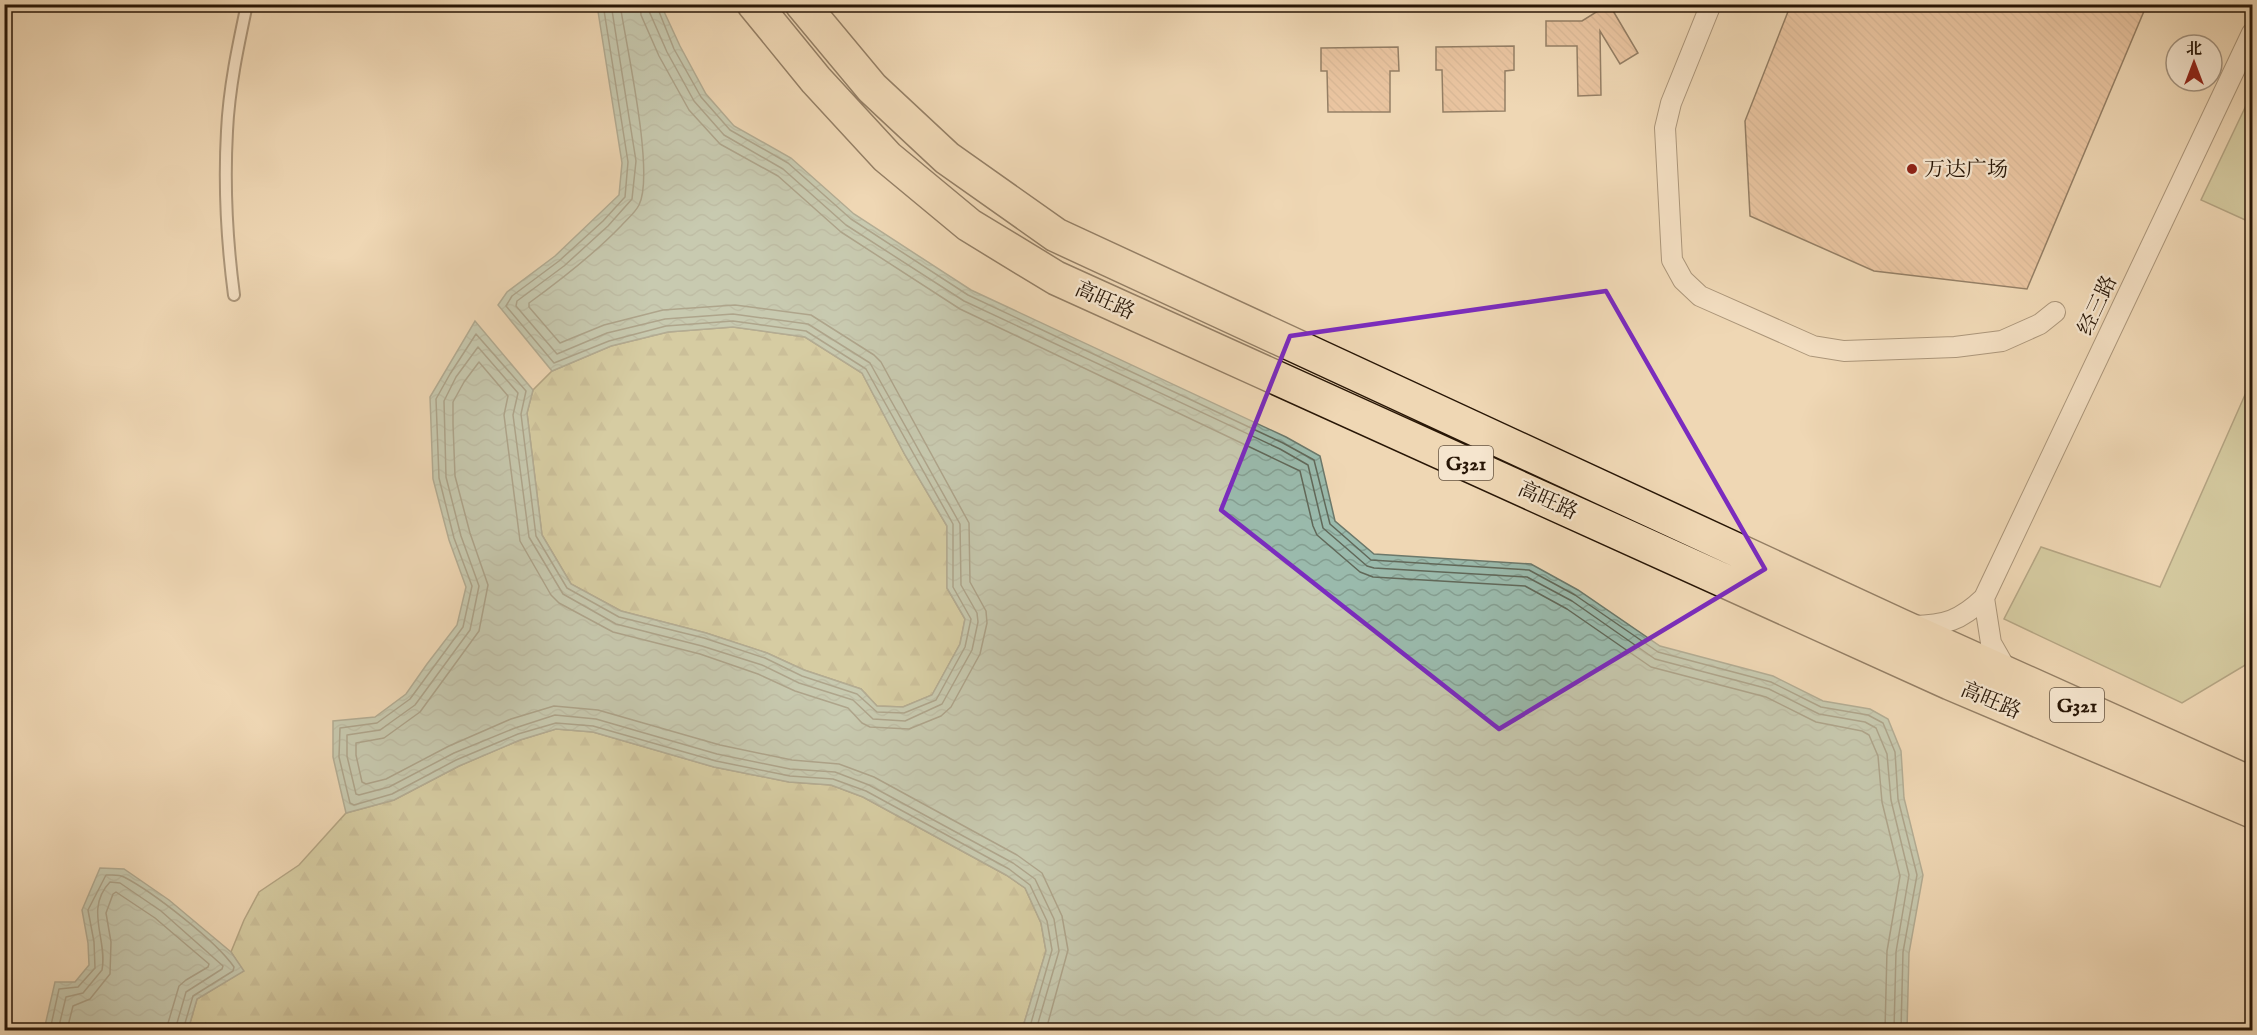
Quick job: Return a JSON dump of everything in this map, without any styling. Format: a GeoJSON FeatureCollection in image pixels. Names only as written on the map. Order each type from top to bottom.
{"type":"FeatureCollection","features":[{"type":"Feature","properties":{"kind":"highway","name":"高旺路"},"geometry":{"type":"LineString","coordinates":[[754,4],[816,80],[886,157],[969,225],[1056,278],[1950,682],[2253,811]]}},
{"type":"Feature","properties":{"kind":"highway","name":"高旺路"},"geometry":{"type":"LineString","coordinates":[[802,4],[872,88],[947,158],[1056,235],[1901,626],[2253,784]]}},
{"type":"Feature","properties":{"kind":"street"},"geometry":{"type":"LineString","coordinates":[[1711,4],[1671,103],[1665,128],[1672,260],[1683,280],[1700,296],[1814,346],[1844,351],[1955,347],[2002,341],[2040,324],[2055,312]]}},
{"type":"Feature","properties":{"kind":"street","name":"经三路"},"geometry":{"type":"LineString","coordinates":[[1984,598],[2253,33]]}},
{"type":"Feature","properties":{"kind":"street"},"geometry":{"type":"LineString","coordinates":[[1901,626],[1946,623],[1961,617],[1984,598]]}},
{"type":"Feature","properties":{"kind":"street"},"geometry":{"type":"LineString","coordinates":[[1984,598],[1991,643],[2011,676]]}},
{"type":"Feature","properties":{"kind":"lane"},"geometry":{"type":"LineString","coordinates":[[234,296],[226,172],[227,130],[237,48],[247,4]]}},
{"type":"Feature","properties":{"kind":"highlighted area"},"geometry":{"type":"Polygon","coordinates":[[[1606,291],[1765,569],[1499,729],[1221,510],[1290,336],[1606,291]]]}},
{"type":"Feature","properties":{"kind":"green space"},"geometry":{"type":"Polygon","coordinates":[[[2252,93],[2252,223],[2201,200],[2252,93]]]}},
{"type":"Feature","properties":{"kind":"green space"},"geometry":{"type":"Polygon","coordinates":[[[733,327],[805,337],[862,373],[905,455],[947,526],[947,588],[965,619],[960,644],[932,695],[903,707],[877,706],[861,689],[804,670],[767,653],[706,633],[621,611],[571,584],[542,535],[527,413],[533,390],[552,371],[611,346],[668,332],[733,327]]]}},
{"type":"Feature","properties":{"kind":"green space"},"geometry":{"type":"Polygon","coordinates":[[[2252,379],[2252,661],[2182,703],[2004,619],[2041,547],[2160,587],[2252,379]]]}},
{"type":"Feature","properties":{"kind":"green space"},"geometry":{"type":"Polygon","coordinates":[[[556,729],[593,732],[714,767],[789,782],[831,785],[863,797],[1006,875],[1025,888],[1041,923],[1046,951],[1022,1030],[188,1030],[197,999],[243,971],[231,952],[259,892],[299,865],[346,813],[394,800],[459,766],[520,740],[556,729]]]}},
{"type":"Feature","properties":{"kind":"water"},"geometry":{"type":"Polygon","coordinates":[[[597,5],[661,5],[706,94],[734,126],[791,158],[854,214],[971,290],[1286,437],[1320,456],[1335,521],[1374,554],[1531,564],[1578,590],[1660,646],[1773,676],[1823,701],[1870,709],[1888,719],[1901,751],[1904,798],[1923,875],[1909,953],[1907,1030],[1022,1030],[1046,951],[1041,923],[1025,888],[1006,875],[863,797],[831,785],[789,782],[714,767],[593,732],[556,729],[520,740],[459,766],[394,800],[346,813],[333,757],[333,721],[375,717],[406,694],[457,625],[466,587],[449,540],[433,479],[430,397],[475,321],[533,390],[527,413],[542,535],[571,584],[621,611],[706,633],[767,653],[804,670],[861,689],[877,706],[903,707],[932,695],[960,644],[965,619],[947,588],[947,526],[905,455],[862,373],[805,337],[733,327],[668,332],[611,346],[552,371],[498,305],[507,292],[555,256],[619,195],[622,163],[597,5]]]}},
{"type":"Feature","properties":{"kind":"water"},"geometry":{"type":"Polygon","coordinates":[[[100,868],[124,869],[169,900],[231,952],[244,971],[197,999],[188,1030],[44,1030],[55,982],[75,982],[89,965],[82,910],[100,868]]]}},
{"type":"Feature","properties":{"kind":"building"},"geometry":{"type":"Polygon","coordinates":[[[1609,4],[1638,53],[1620,64],[1600,31],[1601,95],[1578,96],[1577,46],[1546,46],[1546,21],[1582,21],[1609,4]]]}},
{"type":"Feature","properties":{"kind":"building","name":"万达广场"},"geometry":{"type":"Polygon","coordinates":[[[1791,4],[2147,4],[2027,289],[1874,271],[1750,216],[1745,121],[1791,4]]]}},
{"type":"Feature","properties":{"kind":"building"},"geometry":{"type":"Polygon","coordinates":[[[1514,46],[1514,70],[1505,71],[1505,111],[1443,112],[1442,70],[1436,70],[1436,47],[1514,46]]]}},
{"type":"Feature","properties":{"kind":"building"},"geometry":{"type":"Polygon","coordinates":[[[1398,47],[1399,71],[1390,71],[1390,112],[1328,112],[1327,71],[1321,71],[1321,48],[1398,47]]]}},
{"type":"Feature","properties":{"kind":"place","name":"万达广场"},"geometry":{"type":"Point","coordinates":[1912,169]}}]}
